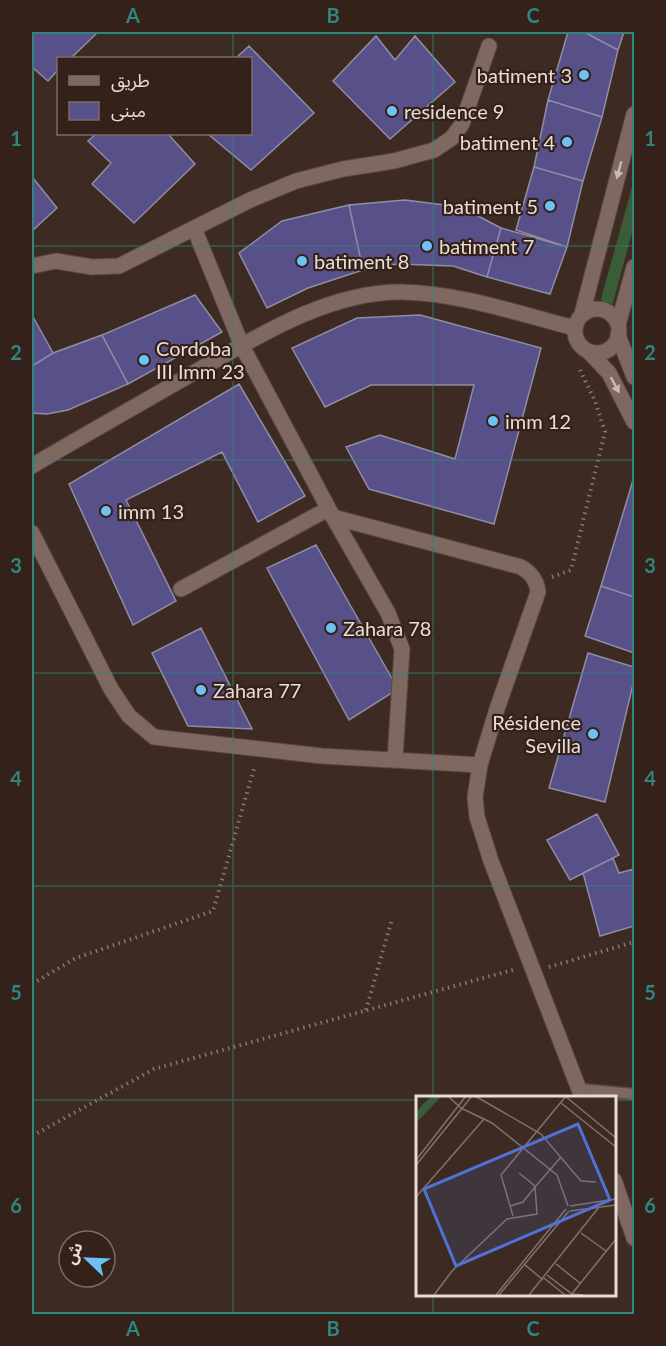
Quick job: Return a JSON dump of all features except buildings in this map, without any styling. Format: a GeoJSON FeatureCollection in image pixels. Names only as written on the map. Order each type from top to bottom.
{"type":"FeatureCollection","features":[{"type":"Feature","properties":{"kind":"street"},"geometry":{"type":"LineString","coordinates":[[32,266],[57,261],[92,267],[119,266],[250,200],[296,181],[343,169],[394,161],[434,150],[445,144],[457,131],[468,110],[489,46]]}},
{"type":"Feature","properties":{"kind":"street"},"geometry":{"type":"LineString","coordinates":[[634,114],[581,334],[609,373],[634,422]]}},
{"type":"Feature","properties":{"kind":"street"},"geometry":{"type":"LineString","coordinates":[[194,228],[242,346],[330,513],[388,613],[402,649],[395,759]]}},
{"type":"Feature","properties":{"kind":"street"},"geometry":{"type":"LineString","coordinates":[[32,466],[242,346],[313,310],[349,297],[391,293],[435,295],[581,334],[597,353],[611,348],[618,330],[634,267]]}},
{"type":"Feature","properties":{"kind":"street"},"geometry":{"type":"LineString","coordinates":[[581,334],[598,309],[607,311],[618,330],[634,377]]}},
{"type":"Feature","properties":{"kind":"street"},"geometry":{"type":"LineString","coordinates":[[182,589],[330,513],[521,567],[528,571],[537,583],[537,592],[480,765],[475,796],[477,817],[581,1093]]}},
{"type":"Feature","properties":{"kind":"street"},"geometry":{"type":"LineString","coordinates":[[32,533],[111,689],[138,726],[163,739],[322,756],[480,765]]}},
{"type":"Feature","properties":{"kind":"street"},"geometry":{"type":"LineString","coordinates":[[615,1183],[634,1238]]}},
{"type":"Feature","properties":{"kind":"lane"},"geometry":{"type":"LineString","coordinates":[[581,1093],[634,1094]]}},
{"type":"Feature","properties":{"kind":"path"},"geometry":{"type":"LineString","coordinates":[[537,583],[571,570],[606,432],[595,401],[572,357],[581,334]]}},
{"type":"Feature","properties":{"kind":"path"},"geometry":{"type":"LineString","coordinates":[[32,984],[76,958],[213,911],[260,750]]}},
{"type":"Feature","properties":{"kind":"path"},"geometry":{"type":"LineString","coordinates":[[366,1010],[392,919]]}},
{"type":"Feature","properties":{"kind":"path"},"geometry":{"type":"LineString","coordinates":[[32,1136],[154,1069],[366,1010],[634,942]]}},
{"type":"Feature","properties":{"kind":"green space"},"geometry":{"type":"Polygon","coordinates":[[[634,180],[634,225],[613,303],[606,306],[601,299],[634,180]]]}},
{"type":"Feature","properties":{"kind":"place","name":"batiment 3"},"geometry":{"type":"Point","coordinates":[584,75]}},
{"type":"Feature","properties":{"kind":"place","name":"residence 9"},"geometry":{"type":"Point","coordinates":[392,111]}},
{"type":"Feature","properties":{"kind":"place","name":"batiment 4"},"geometry":{"type":"Point","coordinates":[567,142]}},
{"type":"Feature","properties":{"kind":"place","name":"batiment 5"},"geometry":{"type":"Point","coordinates":[550,206]}},
{"type":"Feature","properties":{"kind":"place","name":"batiment 7"},"geometry":{"type":"Point","coordinates":[427,246]}},
{"type":"Feature","properties":{"kind":"place","name":"batiment 8"},"geometry":{"type":"Point","coordinates":[302,261]}},
{"type":"Feature","properties":{"kind":"place","name":"Cordoba III Imm 23"},"geometry":{"type":"Point","coordinates":[144,360]}},
{"type":"Feature","properties":{"kind":"place","name":"imm 12"},"geometry":{"type":"Point","coordinates":[493,421]}},
{"type":"Feature","properties":{"kind":"place","name":"imm 13"},"geometry":{"type":"Point","coordinates":[106,511]}},
{"type":"Feature","properties":{"kind":"place","name":"Zahara 78"},"geometry":{"type":"Point","coordinates":[331,628]}},
{"type":"Feature","properties":{"kind":"place","name":"Zahara 77"},"geometry":{"type":"Point","coordinates":[201,690]}},
{"type":"Feature","properties":{"kind":"place","name":"Résidence Sevilla"},"geometry":{"type":"Point","coordinates":[593,734]}}]}
